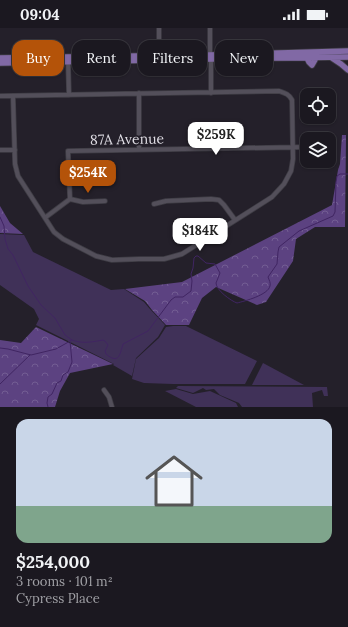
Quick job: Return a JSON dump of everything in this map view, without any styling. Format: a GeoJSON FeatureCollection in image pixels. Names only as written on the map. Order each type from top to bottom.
{"type":"FeatureCollection","features":[{"type":"Feature","properties":{"kind":"main road"},"geometry":{"type":"LineString","coordinates":[[0,58],[68,59],[210,57],[348,51]]}},
{"type":"Feature","properties":{"kind":"main road"},"geometry":{"type":"LineString","coordinates":[[0,63],[138,57]]}},
{"type":"Feature","properties":{"kind":"main road"},"geometry":{"type":"LineString","coordinates":[[207,57],[307,58],[312,65],[316,58],[348,57]]}},
{"type":"Feature","properties":{"kind":"main road"},"geometry":{"type":"LineString","coordinates":[[332,58],[348,70]]}},
{"type":"Feature","properties":{"kind":"street"},"geometry":{"type":"LineString","coordinates":[[159,28],[159,40]]}},
{"type":"Feature","properties":{"kind":"street"},"geometry":{"type":"LineString","coordinates":[[210,28],[211,92]]}},
{"type":"Feature","properties":{"kind":"street"},"geometry":{"type":"LineString","coordinates":[[68,59],[69,95]]}},
{"type":"Feature","properties":{"kind":"street"},"geometry":{"type":"LineString","coordinates":[[0,96],[279,91],[290,97],[292,104],[293,159],[291,171],[284,184],[272,197],[182,254],[164,259],[112,260],[96,256],[63,240],[54,232],[18,176],[14,150],[13,96]]}},
{"type":"Feature","properties":{"kind":"street"},"geometry":{"type":"LineString","coordinates":[[139,93],[139,149]]}},
{"type":"Feature","properties":{"kind":"street","name":"87A Avenue"},"geometry":{"type":"LineString","coordinates":[[70,199],[68,151],[300,147]]}},
{"type":"Feature","properties":{"kind":"street"},"geometry":{"type":"LineString","coordinates":[[0,150],[14,150]]}},
{"type":"Feature","properties":{"kind":"street"},"geometry":{"type":"LineString","coordinates":[[46,218],[70,199],[83,202],[105,201]]}},
{"type":"Feature","properties":{"kind":"street"},"geometry":{"type":"LineString","coordinates":[[154,204],[166,200],[219,200],[235,220]]}},
{"type":"Feature","properties":{"kind":"street"},"geometry":{"type":"LineString","coordinates":[[104,390],[109,397],[112,407]]}},
{"type":"Feature","properties":{"kind":"shaded area"},"geometry":{"type":"Polygon","coordinates":[[[0,234],[24,235],[33,252],[111,290],[124,289],[144,302],[165,325],[158,337],[136,358],[132,376],[113,365],[114,364],[36,325],[39,319],[34,309],[0,285],[0,234]]]}},
{"type":"Feature","properties":{"kind":"shaded area"},"geometry":{"type":"Polygon","coordinates":[[[186,326],[257,361],[245,384],[144,383],[132,379],[136,359],[159,338],[166,327],[186,326]]]}},
{"type":"Feature","properties":{"kind":"shaded area"},"geometry":{"type":"Polygon","coordinates":[[[263,363],[304,385],[252,385],[263,363]]]}},
{"type":"Feature","properties":{"kind":"shaded area"},"geometry":{"type":"Polygon","coordinates":[[[178,386],[327,387],[328,396],[324,396],[322,390],[312,393],[313,407],[242,407],[239,403],[220,395],[214,389],[206,390],[203,388],[193,393],[176,388],[178,386]]]}},
{"type":"Feature","properties":{"kind":"shaded area"},"geometry":{"type":"Polygon","coordinates":[[[176,389],[193,394],[210,391],[236,403],[238,407],[196,407],[165,391],[176,389]]]}},
{"type":"Feature","properties":{"kind":"green space"},"geometry":{"type":"Polygon","coordinates":[[[342,135],[346,135],[345,227],[315,227],[296,239],[293,261],[266,302],[257,305],[216,287],[202,298],[189,325],[166,325],[145,301],[125,289],[182,282],[332,205],[340,164],[342,135]]]}},
{"type":"Feature","properties":{"kind":"green space"},"geometry":{"type":"Polygon","coordinates":[[[0,206],[10,223],[23,234],[0,233],[0,206]]]}},
{"type":"Feature","properties":{"kind":"green space"},"geometry":{"type":"Polygon","coordinates":[[[36,327],[113,364],[70,373],[60,391],[55,407],[0,407],[0,340],[21,343],[36,327]]]}},
{"type":"Feature","properties":{"kind":"waterway"},"geometry":{"type":"LineString","coordinates":[[0,348],[31,355],[56,349],[72,340],[84,342],[103,340],[108,345],[105,351],[106,354],[110,357],[116,358],[120,354],[123,344],[148,331],[171,300],[175,297],[183,297],[191,291],[191,274],[194,258],[196,256],[206,263],[215,264],[220,273],[216,283],[218,289],[231,300],[237,303],[261,295],[270,286],[268,277],[277,264],[279,247],[299,231],[333,216],[335,212],[337,176],[340,174],[348,174]]}},
{"type":"Feature","properties":{"kind":"waterway"},"geometry":{"type":"LineString","coordinates":[[0,217],[4,226],[5,239],[8,249],[13,255],[28,286],[41,305],[55,318],[65,335],[72,340]]}},
{"type":"Feature","properties":{"kind":"waterway"},"geometry":{"type":"LineString","coordinates":[[48,407],[48,397],[52,394],[57,383],[61,381],[63,375],[68,372],[72,362],[70,341]]}},
{"type":"Feature","properties":{"kind":"waterway"},"geometry":{"type":"LineString","coordinates":[[0,384],[30,355]]}}]}
